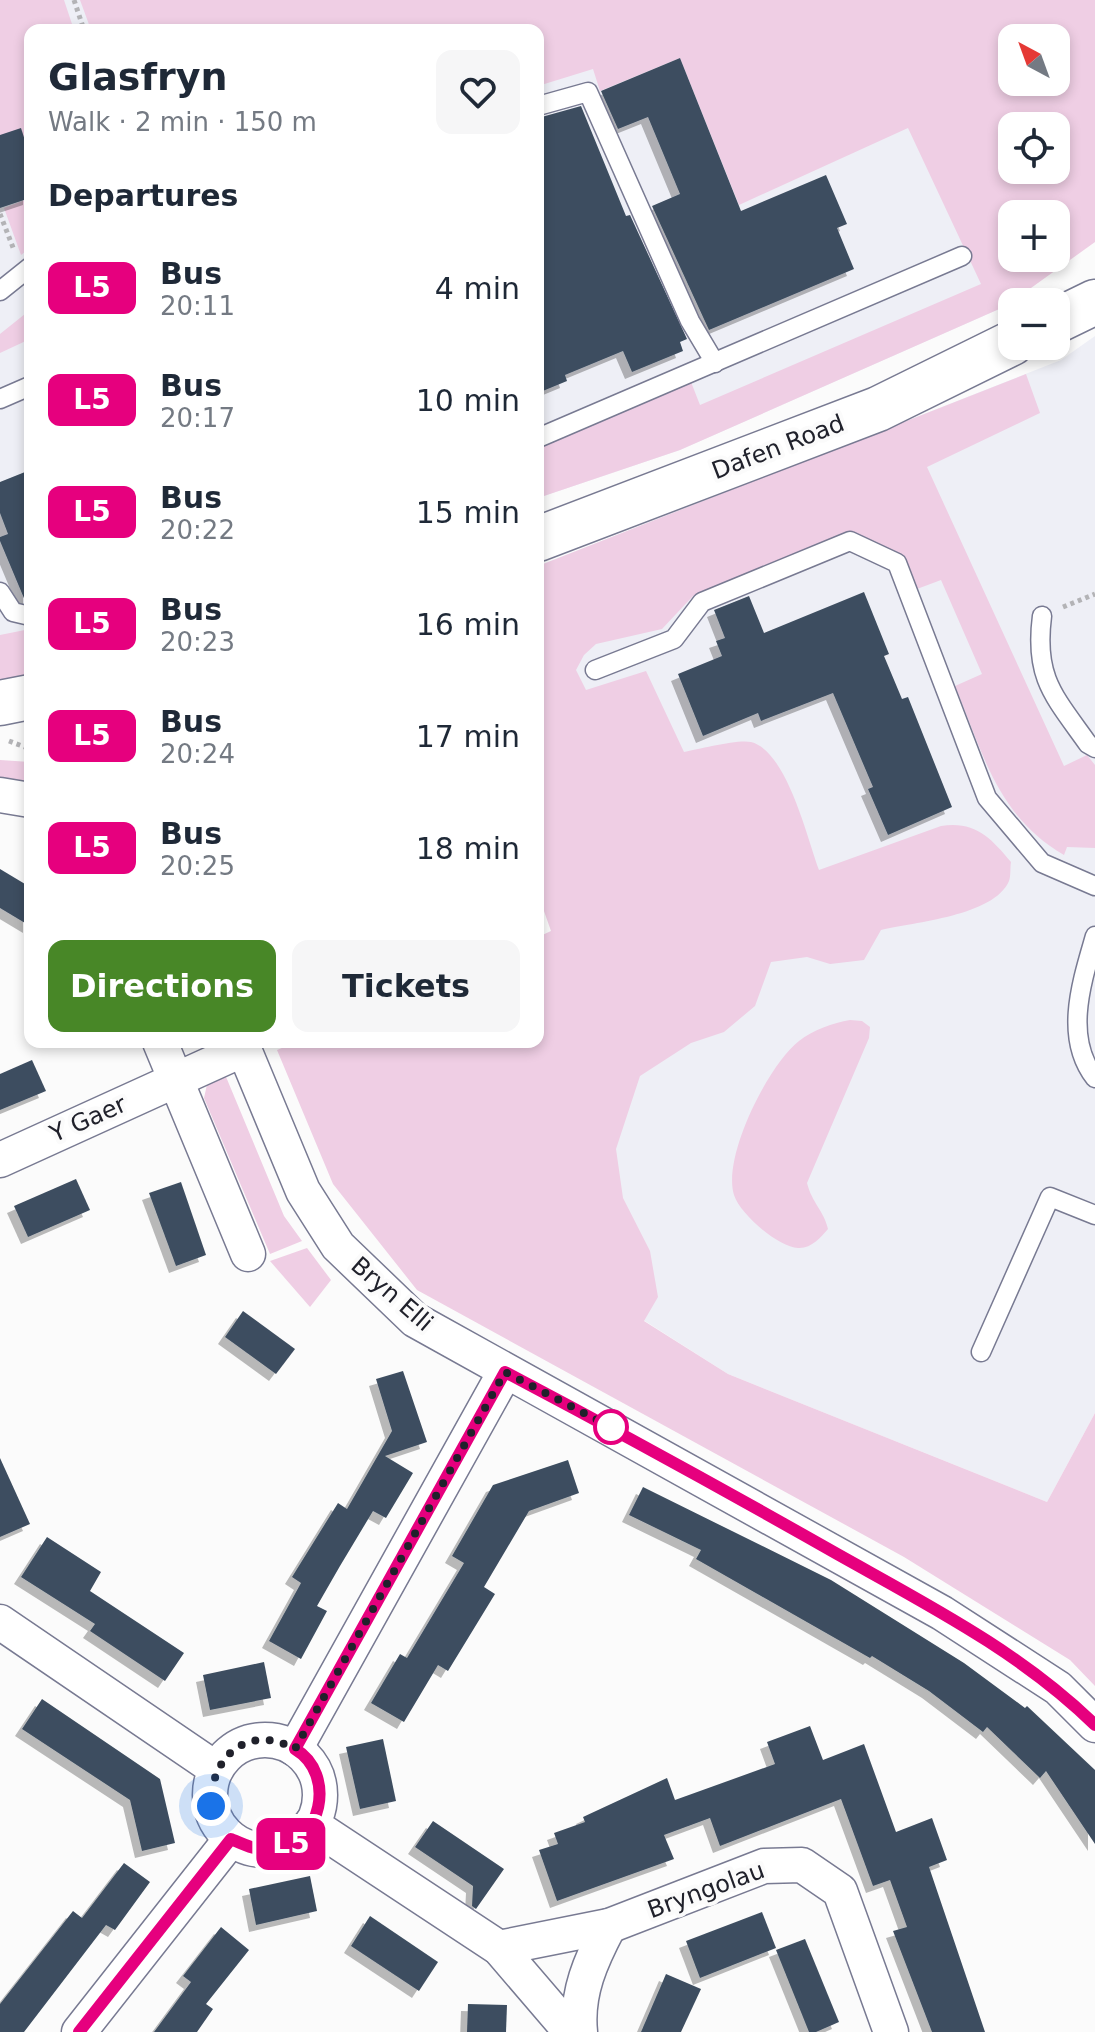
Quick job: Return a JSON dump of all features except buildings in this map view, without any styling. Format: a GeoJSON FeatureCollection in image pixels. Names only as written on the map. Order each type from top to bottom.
{"type":"FeatureCollection","features":[{"type":"Feature","properties":{"kind":"street"},"geometry":{"type":"LineString","coordinates":[[1070,314],[1095,302]]}},
{"type":"Feature","properties":{"kind":"street","name":"Dafen Road"},"geometry":{"type":"LineString","coordinates":[[544,537],[878,409],[998,350]]}},
{"type":"Feature","properties":{"kind":"street"},"geometry":{"type":"LineString","coordinates":[[0,703],[24,698]]}},
{"type":"Feature","properties":{"kind":"street"},"geometry":{"type":"LineString","coordinates":[[0,795],[24,799]]}},
{"type":"Feature","properties":{"kind":"street"},"geometry":{"type":"LineString","coordinates":[[163,1048],[248,1254]]}},
{"type":"Feature","properties":{"kind":"street","name":"Y Gaer"},"geometry":{"type":"LineString","coordinates":[[0,1160],[176,1080],[236,1048]]}},
{"type":"Feature","properties":{"kind":"street","name":"Bryn Elli"},"geometry":{"type":"LineString","coordinates":[[243,1048],[303,1191],[338,1246],[415,1320],[942,1613],[1058,1688],[1095,1725]]}},
{"type":"Feature","properties":{"kind":"street"},"geometry":{"type":"LineString","coordinates":[[295,1749],[505,1372]]}},
{"type":"Feature","properties":{"kind":"street"},"geometry":{"type":"LineString","coordinates":[[0,1622],[216,1769]]}},
{"type":"Feature","properties":{"kind":"street"},"geometry":{"type":"LineString","coordinates":[[262,1740],[281,1742],[295,1749],[315,1769],[320,1788],[317,1814],[293,1843],[275,1850],[256,1849],[231,1839],[218,1824],[211,1806],[210,1787],[216,1769],[227,1755],[243,1744],[262,1740]]}},
{"type":"Feature","properties":{"kind":"street"},"geometry":{"type":"LineString","coordinates":[[311,1824],[499,1948],[571,2032]]}},
{"type":"Feature","properties":{"kind":"street"},"geometry":{"type":"LineString","coordinates":[[79,2032],[231,1839]]}},
{"type":"Feature","properties":{"kind":"street","name":"Bryngolau"},"geometry":{"type":"LineString","coordinates":[[499,1948],[609,1926],[764,1866],[802,1865],[840,1891],[891,2032]]}},
{"type":"Feature","properties":{"kind":"street"},"geometry":{"type":"LineString","coordinates":[[580,2032],[578,2009],[585,1978],[609,1926]]}},
{"type":"Feature","properties":{"kind":"lane"},"geometry":{"type":"LineString","coordinates":[[544,104],[588,92],[690,321],[715,363]]}},
{"type":"Feature","properties":{"kind":"lane"},"geometry":{"type":"LineString","coordinates":[[544,435],[962,256]]}},
{"type":"Feature","properties":{"kind":"lane"},"geometry":{"type":"LineString","coordinates":[[0,291],[24,272]]}},
{"type":"Feature","properties":{"kind":"lane"},"geometry":{"type":"LineString","coordinates":[[0,399],[24,389]]}},
{"type":"Feature","properties":{"kind":"lane"},"geometry":{"type":"LineString","coordinates":[[595,670],[674,639],[702,602],[850,541],[897,563],[987,798],[1042,863],[1095,886]]}},
{"type":"Feature","properties":{"kind":"lane"},"geometry":{"type":"LineString","coordinates":[[0,592],[13,612],[24,615]]}},
{"type":"Feature","properties":{"kind":"lane"},"geometry":{"type":"LineString","coordinates":[[1042,616],[1037,650],[1051,692],[1088,744],[1095,748]]}},
{"type":"Feature","properties":{"kind":"lane"},"geometry":{"type":"LineString","coordinates":[[1095,936],[1076,999],[1083,1063],[1095,1078]]}},
{"type":"Feature","properties":{"kind":"lane"},"geometry":{"type":"LineString","coordinates":[[981,1352],[1050,1197],[1095,1215]]}},
{"type":"Feature","properties":{"kind":"path"},"geometry":{"type":"LineString","coordinates":[[74,0],[82,24]]}},
{"type":"Feature","properties":{"kind":"path"},"geometry":{"type":"LineString","coordinates":[[0,214],[24,266]]}},
{"type":"Feature","properties":{"kind":"path"},"geometry":{"type":"LineString","coordinates":[[1042,616],[1095,594]]}},
{"type":"Feature","properties":{"kind":"path"},"geometry":{"type":"LineString","coordinates":[[0,739],[24,747]]}},
{"type":"Feature","properties":{"kind":"shaded area"},"geometry":{"type":"Polygon","coordinates":[[[0,0],[1078,0],[1095,226],[1070,248],[1070,200],[998,200],[998,272],[1044,272],[1026,288],[998,288],[998,310],[680,450],[544,496],[544,24],[24,24],[24,676],[0,682],[0,0]]]}},
{"type":"Feature","properties":{"kind":"shaded area"},"geometry":{"type":"Polygon","coordinates":[[[0,0],[64,0],[72,24],[24,24],[24,152],[0,135],[0,0]]]}},
{"type":"Feature","properties":{"kind":"shaded area"},"geometry":{"type":"Polygon","coordinates":[[[80,0],[1095,0],[1095,242],[1070,260],[1070,200],[998,200],[998,272],[1053,272],[1031,288],[998,288],[998,310],[680,450],[544,496],[544,443],[691,382],[700,405],[981,284],[908,128],[739,205],[680,58],[600,91],[593,69],[544,84],[544,24],[89,24],[80,0]]]}},
{"type":"Feature","properties":{"kind":"shaded area"},"geometry":{"type":"Polygon","coordinates":[[[24,200],[24,253],[21,255],[4,208],[24,200]]]}},
{"type":"Feature","properties":{"kind":"shaded area"},"geometry":{"type":"Polygon","coordinates":[[[24,315],[24,342],[0,353],[0,334],[24,315]]]}},
{"type":"Feature","properties":{"kind":"shaded area"},"geometry":{"type":"Polygon","coordinates":[[[1095,336],[1095,1413],[1047,1502],[728,1374],[496,1226],[638,931],[544,588],[544,564],[1061,360],[1070,360],[1070,354],[1095,336]]]}},
{"type":"Feature","properties":{"kind":"shaded area"},"geometry":{"type":"Polygon","coordinates":[[[1026,374],[1040,413],[927,467],[1064,766],[1087,755],[1095,765],[1095,848],[1067,847],[1064,855],[1041,839],[1007,802],[984,759],[955,686],[982,674],[941,580],[917,589],[900,559],[845,536],[693,596],[662,629],[596,644],[584,655],[576,670],[586,690],[646,671],[684,752],[745,741],[764,749],[775,761],[794,797],[819,870],[941,826],[953,825],[981,833],[1011,862],[1009,881],[1001,893],[971,910],[952,916],[881,930],[864,960],[830,964],[807,957],[771,962],[755,1006],[724,1032],[691,1043],[640,1076],[616,1149],[623,1198],[650,1251],[658,1297],[644,1321],[728,1374],[1047,1502],[1095,1413],[1095,1686],[1070,1660],[904,1557],[417,1290],[333,1184],[277,1050],[544,1048],[544,934],[551,931],[544,911],[544,564],[1026,374]]]}},
{"type":"Feature","properties":{"kind":"shaded area"},"geometry":{"type":"Polygon","coordinates":[[[24,630],[24,676],[0,682],[0,635],[24,630]]]}},
{"type":"Feature","properties":{"kind":"shaded area"},"geometry":{"type":"Polygon","coordinates":[[[0,760],[24,762],[24,784],[0,778],[0,760]]]}},
{"type":"Feature","properties":{"kind":"shaded area"},"geometry":{"type":"Polygon","coordinates":[[[850,1020],[862,1021],[870,1027],[869,1038],[807,1183],[828,1229],[815,1242],[798,1248],[780,1242],[761,1228],[738,1203],[732,1178],[735,1158],[751,1112],[774,1069],[787,1053],[810,1034],[850,1020]]]}},
{"type":"Feature","properties":{"kind":"shaded area"},"geometry":{"type":"Polygon","coordinates":[[[224,1072],[284,1216],[302,1241],[270,1254],[204,1098],[208,1080],[224,1072]]]}},
{"type":"Feature","properties":{"kind":"shaded area"},"geometry":{"type":"Polygon","coordinates":[[[307,1248],[331,1280],[310,1307],[270,1261],[307,1248]]]}},
{"type":"Feature","properties":{"kind":"bus line","name":"L5"},"geometry":{"type":"LineString","coordinates":[[79,2032],[231,1839],[256,1849],[275,1850],[293,1843],[308,1830],[317,1814],[320,1788],[315,1769],[295,1749],[505,1372],[610,1426],[942,1613],[1058,1688],[1095,1725]]}},
{"type":"Feature","properties":{"kind":"route"},"geometry":{"type":"LineString","coordinates":[[211,1806],[210,1787],[216,1769],[227,1755],[243,1744],[262,1740],[281,1742],[295,1749],[505,1372],[611,1427]]}}]}
